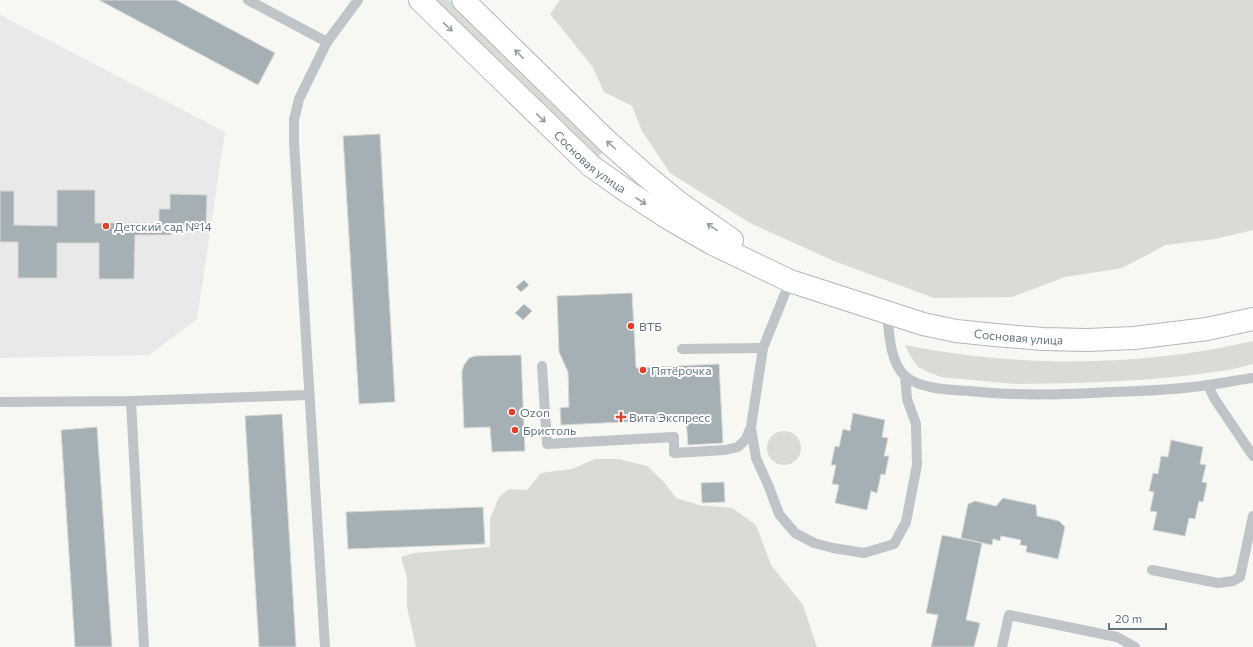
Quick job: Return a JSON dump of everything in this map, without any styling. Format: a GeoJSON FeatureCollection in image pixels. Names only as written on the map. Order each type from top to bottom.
{"type":"FeatureCollection","features":[{"type":"Feature","properties":{"kind":"street","name":"Сосновая улица"},"geometry":{"type":"LineString","coordinates":[[463,0],[603,137],[644,174],[678,202],[790,281]]}},
{"type":"Feature","properties":{"kind":"street","name":"Сосновая улица"},"geometry":{"type":"LineString","coordinates":[[424,1],[591,166],[628,192],[713,244],[790,281],[923,324],[956,331],[995,336],[1087,340],[1134,338],[1207,328],[1253,319]]}},
{"type":"Feature","properties":{"kind":"lane"},"geometry":{"type":"LineString","coordinates":[[248,0],[326,42]]}},
{"type":"Feature","properties":{"kind":"lane"},"geometry":{"type":"LineString","coordinates":[[325,647],[294,142],[294,120],[299,99],[326,42],[358,0]]}},
{"type":"Feature","properties":{"kind":"lane"},"geometry":{"type":"LineString","coordinates":[[542,366],[547,444],[674,437],[674,453],[725,450],[738,447],[746,439],[751,427],[763,348],[790,281]]}},
{"type":"Feature","properties":{"kind":"lane"},"geometry":{"type":"LineString","coordinates":[[887,313],[890,336],[897,367],[905,376],[914,382],[929,386],[952,390],[999,394],[1077,394],[1208,385],[1253,378]]}},
{"type":"Feature","properties":{"kind":"lane"},"geometry":{"type":"LineString","coordinates":[[682,350],[763,348]]}},
{"type":"Feature","properties":{"kind":"lane"},"geometry":{"type":"LineString","coordinates":[[751,427],[756,458],[779,514],[795,533],[814,543],[864,553],[894,544],[906,522],[917,466],[916,424],[907,399],[905,376]]}},
{"type":"Feature","properties":{"kind":"lane"},"geometry":{"type":"LineString","coordinates":[[1208,385],[1214,398],[1253,456]]}},
{"type":"Feature","properties":{"kind":"lane"},"geometry":{"type":"LineString","coordinates":[[0,402],[131,401],[309,395]]}},
{"type":"Feature","properties":{"kind":"lane"},"geometry":{"type":"LineString","coordinates":[[131,401],[144,647]]}},
{"type":"Feature","properties":{"kind":"lane"},"geometry":{"type":"LineString","coordinates":[[1152,570],[1218,583],[1233,582],[1240,577],[1253,516]]}},
{"type":"Feature","properties":{"kind":"lane"},"geometry":{"type":"LineString","coordinates":[[1002,647],[1009,615],[1117,637],[1135,647]]}},
{"type":"Feature","properties":{"kind":"shaded area"},"geometry":{"type":"Polygon","coordinates":[[[436,0],[449,0],[604,151],[597,158],[436,0]]]}},
{"type":"Feature","properties":{"kind":"shaded area"},"geometry":{"type":"Polygon","coordinates":[[[560,0],[1253,0],[1253,230],[1215,239],[1166,245],[1122,268],[1065,277],[1012,297],[934,298],[834,261],[750,223],[670,173],[642,131],[632,106],[604,92],[592,66],[550,14],[560,0]]]}},
{"type":"Feature","properties":{"kind":"shaded area","name":"Детский сад №14"},"geometry":{"type":"Polygon","coordinates":[[[0,15],[225,132],[197,319],[149,355],[0,358],[0,15]]]}},
{"type":"Feature","properties":{"kind":"shaded area"},"geometry":{"type":"Polygon","coordinates":[[[1253,341],[1253,364],[1229,370],[1140,380],[1015,384],[941,377],[918,367],[905,345],[991,358],[1035,361],[1079,361],[1123,360],[1167,356],[1211,350],[1253,341]]]}},
{"type":"Feature","properties":{"kind":"shaded area"},"geometry":{"type":"Polygon","coordinates":[[[787,431],[794,433],[799,438],[801,448],[799,458],[794,463],[781,465],[774,463],[769,458],[767,445],[769,438],[774,433],[787,431]]]}},
{"type":"Feature","properties":{"kind":"shaded area"},"geometry":{"type":"Polygon","coordinates":[[[595,459],[618,459],[647,466],[663,481],[676,498],[699,505],[732,508],[756,525],[771,565],[803,605],[817,647],[416,647],[407,607],[407,578],[401,557],[414,553],[490,547],[490,519],[499,497],[509,489],[527,490],[541,473],[572,469],[595,459]]]}},
{"type":"Feature","properties":{"kind":"building"},"geometry":{"type":"Polygon","coordinates":[[[99,0],[176,0],[275,53],[258,85],[99,0]]]}},
{"type":"Feature","properties":{"kind":"building"},"geometry":{"type":"Polygon","coordinates":[[[380,134],[395,402],[359,404],[343,136],[380,134]]]}},
{"type":"Feature","properties":{"kind":"building"},"geometry":{"type":"Polygon","coordinates":[[[57,190],[95,190],[95,223],[159,223],[159,209],[170,209],[170,194],[207,195],[206,227],[171,226],[171,235],[135,235],[134,279],[99,279],[99,243],[57,243],[57,278],[18,278],[18,242],[0,242],[0,191],[14,191],[14,225],[57,226],[57,190]]]}},
{"type":"Feature","properties":{"kind":"building"},"geometry":{"type":"Polygon","coordinates":[[[524,280],[529,285],[521,292],[516,287],[524,280]]]}},
{"type":"Feature","properties":{"kind":"building","name":"Пятёрочка"},"geometry":{"type":"Polygon","coordinates":[[[632,293],[636,368],[719,364],[723,443],[688,445],[686,419],[561,425],[560,408],[569,407],[568,372],[559,352],[557,296],[632,293]]]}},
{"type":"Feature","properties":{"kind":"building"},"geometry":{"type":"Polygon","coordinates":[[[524,304],[532,311],[523,320],[515,313],[524,304]]]}},
{"type":"Feature","properties":{"kind":"building"},"geometry":{"type":"Polygon","coordinates":[[[521,355],[525,451],[492,452],[490,427],[464,428],[462,371],[469,358],[475,356],[521,355]]]}},
{"type":"Feature","properties":{"kind":"building"},"geometry":{"type":"Polygon","coordinates":[[[853,413],[885,420],[882,437],[888,438],[884,456],[889,456],[885,475],[881,474],[877,493],[871,491],[867,510],[835,503],[839,485],[832,484],[836,465],[831,465],[835,446],[839,447],[843,429],[850,431],[853,413]]]}},
{"type":"Feature","properties":{"kind":"building"},"geometry":{"type":"Polygon","coordinates":[[[282,414],[296,647],[259,647],[245,416],[282,414]]]}},
{"type":"Feature","properties":{"kind":"building"},"geometry":{"type":"Polygon","coordinates":[[[97,427],[112,647],[75,647],[61,430],[97,427]]]}},
{"type":"Feature","properties":{"kind":"building"},"geometry":{"type":"Polygon","coordinates":[[[1171,440],[1203,447],[1200,464],[1206,465],[1202,482],[1207,483],[1203,502],[1199,501],[1195,519],[1189,518],[1185,536],[1153,530],[1157,512],[1150,511],[1154,492],[1149,491],[1153,473],[1158,474],[1161,456],[1168,457],[1171,440]]]}},
{"type":"Feature","properties":{"kind":"building"},"geometry":{"type":"Polygon","coordinates":[[[724,482],[725,502],[702,503],[701,483],[724,482]]]}},
{"type":"Feature","properties":{"kind":"building"},"geometry":{"type":"Polygon","coordinates":[[[1003,498],[1036,505],[1037,516],[1059,521],[1065,527],[1058,559],[1026,552],[1027,546],[1020,545],[1021,540],[1001,536],[1000,541],[993,539],[992,545],[961,538],[968,504],[975,501],[996,506],[1003,498]]]}},
{"type":"Feature","properties":{"kind":"building"},"geometry":{"type":"Polygon","coordinates":[[[483,507],[485,544],[348,549],[346,512],[483,507]]]}},
{"type":"Feature","properties":{"kind":"building"},"geometry":{"type":"Polygon","coordinates":[[[942,535],[982,543],[966,620],[980,623],[974,647],[931,647],[938,615],[926,613],[942,535]]]}},
{"type":"Feature","properties":{"kind":"place","name":"Детский сад №14"},"geometry":{"type":"Point","coordinates":[106,226]}},
{"type":"Feature","properties":{"kind":"place","name":"ВТБ"},"geometry":{"type":"Point","coordinates":[631,326]}},
{"type":"Feature","properties":{"kind":"place","name":"Пятёрочка"},"geometry":{"type":"Point","coordinates":[643,370]}},
{"type":"Feature","properties":{"kind":"place","name":"Ozon"},"geometry":{"type":"Point","coordinates":[512,412]}},
{"type":"Feature","properties":{"kind":"place","name":"Вита Экспресс"},"geometry":{"type":"Point","coordinates":[621,417]}},
{"type":"Feature","properties":{"kind":"place","name":"Бристоль"},"geometry":{"type":"Point","coordinates":[515,430]}}]}
